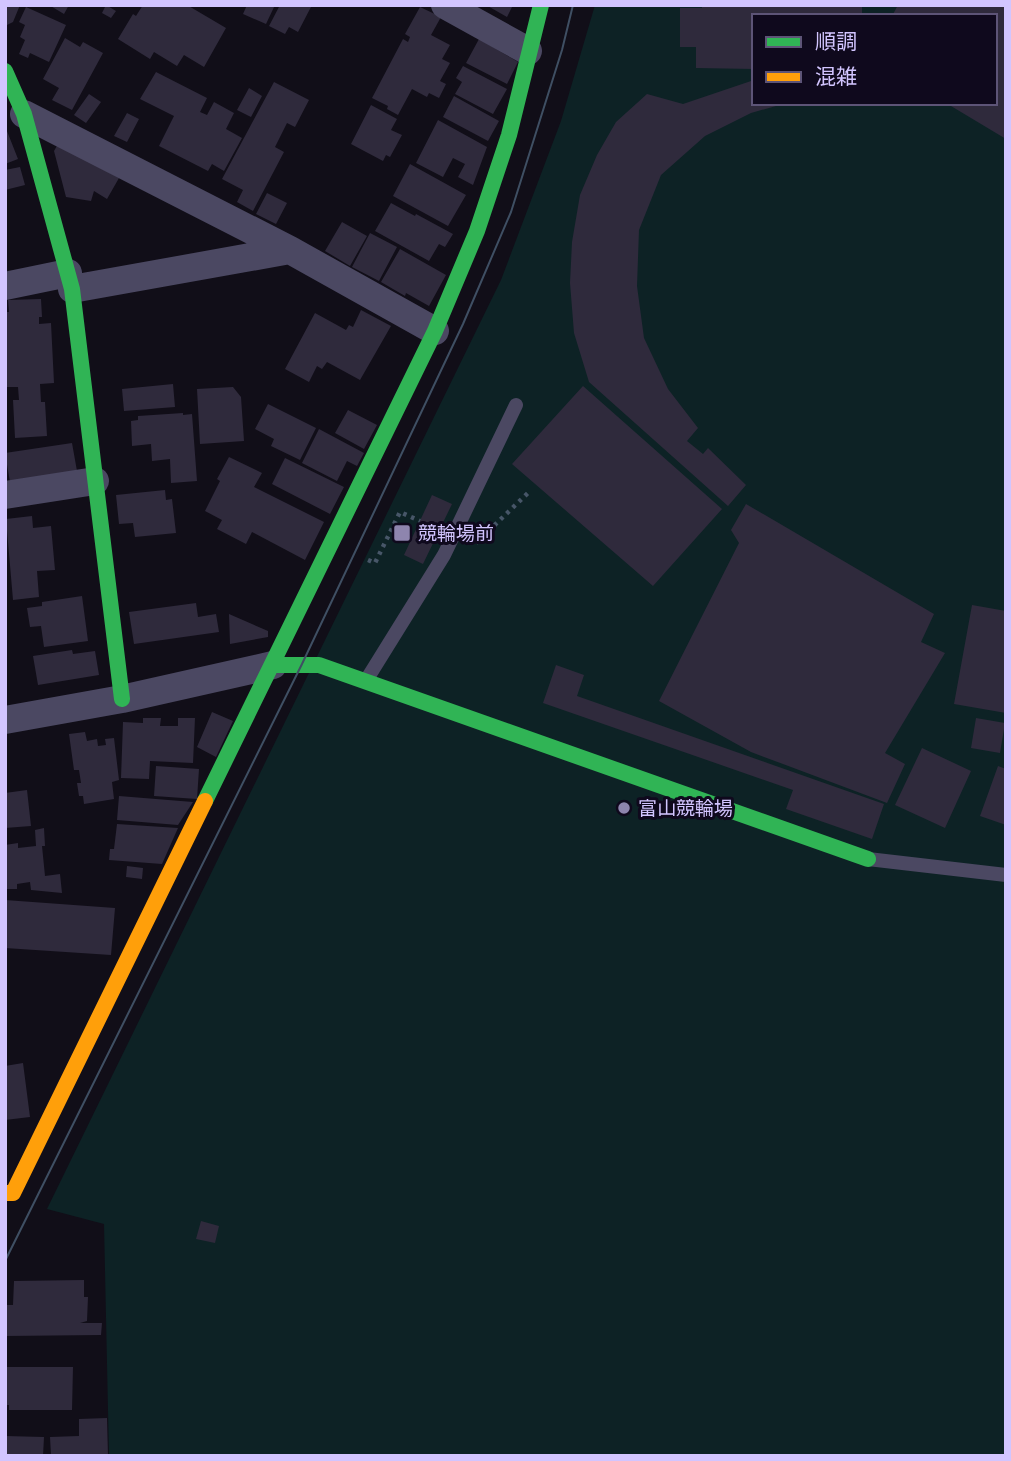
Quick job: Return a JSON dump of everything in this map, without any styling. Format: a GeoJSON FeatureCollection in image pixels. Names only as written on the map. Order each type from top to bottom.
{"type":"FeatureCollection","features":[{"type":"Feature","properties":{"kind":"street"},"geometry":{"type":"LineString","coordinates":[[445,5],[528,51]]}},
{"type":"Feature","properties":{"kind":"street"},"geometry":{"type":"LineString","coordinates":[[5,1193],[13,1193],[435,331],[494,183],[509,135],[541,5]]}},
{"type":"Feature","properties":{"kind":"street"},"geometry":{"type":"LineString","coordinates":[[5,71],[24,114],[70,281],[122,699]]}},
{"type":"Feature","properties":{"kind":"street"},"geometry":{"type":"LineString","coordinates":[[24,114],[290,250],[435,331]]}},
{"type":"Feature","properties":{"kind":"street"},"geometry":{"type":"LineString","coordinates":[[5,286],[70,281],[290,250]]}},
{"type":"Feature","properties":{"kind":"street"},"geometry":{"type":"LineString","coordinates":[[5,495],[95,481]]}},
{"type":"Feature","properties":{"kind":"street"},"geometry":{"type":"LineString","coordinates":[[5,720],[122,699],[273,665],[320,665],[868,859]]}},
{"type":"Feature","properties":{"kind":"lane"},"geometry":{"type":"LineString","coordinates":[[366,680],[444,555],[516,405]]}},
{"type":"Feature","properties":{"kind":"lane"},"geometry":{"type":"LineString","coordinates":[[868,859],[1006,875]]}},
{"type":"Feature","properties":{"kind":"path"},"geometry":{"type":"LineString","coordinates":[[368,560],[375,563],[400,512],[420,521]]}},
{"type":"Feature","properties":{"kind":"green space","name":"富山競輪場"},"geometry":{"type":"Polygon","coordinates":[[[595,5],[1006,5],[1006,1456],[109,1456],[104,1224],[47,1209],[501,280],[561,121],[595,5]]]}},
{"type":"Feature","properties":{"kind":"building"},"geometry":{"type":"Polygon","coordinates":[[[5,5],[20,5],[13,22],[5,26],[5,5]]]}},
{"type":"Feature","properties":{"kind":"building"},"geometry":{"type":"Polygon","coordinates":[[[49,5],[69,5],[64,14],[49,5]]]}},
{"type":"Feature","properties":{"kind":"building"},"geometry":{"type":"Polygon","coordinates":[[[106,5],[116,11],[111,18],[102,13],[106,5]]]}},
{"type":"Feature","properties":{"kind":"building"},"geometry":{"type":"Polygon","coordinates":[[[143,5],[187,5],[226,28],[204,67],[184,55],[177,66],[154,52],[150,59],[118,39],[133,14],[136,16],[143,5]]]}},
{"type":"Feature","properties":{"kind":"building"},"geometry":{"type":"Polygon","coordinates":[[[247,5],[275,5],[266,24],[243,14],[247,5]]]}},
{"type":"Feature","properties":{"kind":"building"},"geometry":{"type":"Polygon","coordinates":[[[280,5],[312,5],[298,32],[289,27],[285,34],[269,26],[280,5]]]}},
{"type":"Feature","properties":{"kind":"building"},"geometry":{"type":"Polygon","coordinates":[[[486,5],[513,5],[507,17],[486,5]]]}},
{"type":"Feature","properties":{"kind":"building"},"geometry":{"type":"Polygon","coordinates":[[[702,5],[862,5],[862,14],[752,14],[752,69],[696,68],[696,47],[680,47],[680,8],[702,8],[702,5]]]}},
{"type":"Feature","properties":{"kind":"building"},"geometry":{"type":"Polygon","coordinates":[[[898,5],[1006,6],[1006,139],[949,105],[997,105],[997,14],[893,14],[898,5]]]}},
{"type":"Feature","properties":{"kind":"building"},"geometry":{"type":"Polygon","coordinates":[[[26,7],[66,25],[49,62],[30,53],[28,58],[19,54],[25,40],[20,37],[25,25],[19,22],[26,7]]]}},
{"type":"Feature","properties":{"kind":"building"},"geometry":{"type":"Polygon","coordinates":[[[420,7],[441,17],[431,35],[450,45],[442,59],[450,63],[440,81],[446,84],[439,98],[429,93],[427,97],[412,89],[398,115],[372,98],[403,39],[408,42],[410,37],[405,34],[420,7]]]}},
{"type":"Feature","properties":{"kind":"building"},"geometry":{"type":"Polygon","coordinates":[[[65,38],[80,47],[83,42],[103,53],[72,110],[52,100],[59,88],[43,79],[65,38]]]}},
{"type":"Feature","properties":{"kind":"building"},"geometry":{"type":"Polygon","coordinates":[[[479,39],[518,62],[507,84],[466,63],[479,39]]]}},
{"type":"Feature","properties":{"kind":"building"},"geometry":{"type":"Polygon","coordinates":[[[463,66],[507,89],[493,114],[455,94],[462,82],[456,78],[463,66]]]}},
{"type":"Feature","properties":{"kind":"building"},"geometry":{"type":"Polygon","coordinates":[[[156,72],[207,98],[200,112],[207,115],[214,102],[234,113],[226,129],[242,138],[224,171],[212,164],[208,171],[159,146],[174,116],[140,99],[156,72]]]}},
{"type":"Feature","properties":{"kind":"building"},"geometry":{"type":"Polygon","coordinates":[[[752,81],[752,105],[779,105],[751,113],[705,136],[661,175],[639,230],[637,286],[644,338],[668,389],[698,428],[687,441],[703,454],[708,448],[746,485],[728,506],[589,382],[574,333],[570,283],[572,242],[580,195],[597,155],[616,122],[647,94],[683,104],[752,81]]]}},
{"type":"Feature","properties":{"kind":"building"},"geometry":{"type":"Polygon","coordinates":[[[274,82],[309,100],[295,127],[287,123],[275,147],[284,152],[253,211],[237,202],[243,190],[222,179],[274,82]]]}},
{"type":"Feature","properties":{"kind":"building"},"geometry":{"type":"Polygon","coordinates":[[[249,88],[262,96],[251,117],[237,110],[249,88]]]}},
{"type":"Feature","properties":{"kind":"building"},"geometry":{"type":"Polygon","coordinates":[[[89,94],[101,102],[86,123],[74,115],[89,94]]]}},
{"type":"Feature","properties":{"kind":"building"},"geometry":{"type":"Polygon","coordinates":[[[454,96],[499,121],[488,141],[443,117],[454,96]]]}},
{"type":"Feature","properties":{"kind":"building"},"geometry":{"type":"Polygon","coordinates":[[[371,105],[397,119],[391,130],[402,135],[390,157],[386,155],[383,161],[351,144],[371,105]]]}},
{"type":"Feature","properties":{"kind":"building"},"geometry":{"type":"Polygon","coordinates":[[[127,113],[139,119],[127,142],[114,136],[127,113]]]}},
{"type":"Feature","properties":{"kind":"building"},"geometry":{"type":"Polygon","coordinates":[[[438,120],[487,147],[473,185],[458,177],[465,164],[453,158],[443,177],[416,163],[438,120]]]}},
{"type":"Feature","properties":{"kind":"building"},"geometry":{"type":"Polygon","coordinates":[[[5,126],[18,159],[5,164],[5,126]]]}},
{"type":"Feature","properties":{"kind":"building"},"geometry":{"type":"Polygon","coordinates":[[[58,144],[119,178],[107,199],[94,191],[91,201],[66,197],[54,151],[58,144]]]}},
{"type":"Feature","properties":{"kind":"building"},"geometry":{"type":"Polygon","coordinates":[[[410,164],[466,195],[448,226],[393,196],[410,164]]]}},
{"type":"Feature","properties":{"kind":"building"},"geometry":{"type":"Polygon","coordinates":[[[20,167],[25,185],[5,190],[5,170],[20,167]]]}},
{"type":"Feature","properties":{"kind":"building"},"geometry":{"type":"Polygon","coordinates":[[[267,193],[287,203],[276,224],[256,214],[267,193]]]}},
{"type":"Feature","properties":{"kind":"building"},"geometry":{"type":"Polygon","coordinates":[[[391,203],[453,234],[445,247],[439,244],[429,261],[375,231],[391,203]]]}},
{"type":"Feature","properties":{"kind":"building"},"geometry":{"type":"Polygon","coordinates":[[[342,222],[367,236],[350,266],[325,251],[342,222]]]}},
{"type":"Feature","properties":{"kind":"building"},"geometry":{"type":"Polygon","coordinates":[[[370,233],[397,247],[379,281],[352,267],[370,233]]]}},
{"type":"Feature","properties":{"kind":"building"},"geometry":{"type":"Polygon","coordinates":[[[400,249],[446,275],[429,306],[381,282],[400,249]]]}},
{"type":"Feature","properties":{"kind":"building"},"geometry":{"type":"Polygon","coordinates":[[[41,299],[42,317],[39,317],[39,324],[51,323],[54,383],[40,384],[41,402],[45,402],[47,436],[15,438],[13,400],[19,400],[18,387],[5,387],[5,312],[9,312],[8,300],[41,299]]]}},
{"type":"Feature","properties":{"kind":"building"},"geometry":{"type":"Polygon","coordinates":[[[361,310],[391,326],[360,380],[327,362],[322,369],[317,366],[309,382],[285,369],[315,313],[346,330],[349,325],[353,327],[361,310]]]}},
{"type":"Feature","properties":{"kind":"building"},"geometry":{"type":"Polygon","coordinates":[[[173,384],[175,407],[124,411],[122,389],[173,384]]]}},
{"type":"Feature","properties":{"kind":"building"},"geometry":{"type":"Polygon","coordinates":[[[583,386],[722,509],[653,586],[512,464],[583,386]]]}},
{"type":"Feature","properties":{"kind":"building"},"geometry":{"type":"Polygon","coordinates":[[[233,387],[241,397],[244,441],[200,444],[197,389],[233,387]]]}},
{"type":"Feature","properties":{"kind":"building"},"geometry":{"type":"Polygon","coordinates":[[[268,404],[316,428],[300,460],[271,446],[274,439],[255,429],[268,404]]]}},
{"type":"Feature","properties":{"kind":"building"},"geometry":{"type":"Polygon","coordinates":[[[348,410],[377,425],[364,449],[335,433],[348,410]]]}},
{"type":"Feature","properties":{"kind":"building"},"geometry":{"type":"Polygon","coordinates":[[[192,414],[197,481],[171,483],[170,459],[152,461],[151,444],[132,446],[131,421],[138,420],[138,416],[192,414]]]}},
{"type":"Feature","properties":{"kind":"building"},"geometry":{"type":"Polygon","coordinates":[[[319,429],[364,453],[357,466],[347,461],[337,481],[302,463],[319,429]]]}},
{"type":"Feature","properties":{"kind":"building"},"geometry":{"type":"Polygon","coordinates":[[[72,443],[77,471],[10,482],[5,453],[72,443]]]}},
{"type":"Feature","properties":{"kind":"building"},"geometry":{"type":"Polygon","coordinates":[[[229,457],[262,473],[254,487],[324,522],[305,560],[252,532],[246,544],[217,529],[222,520],[205,511],[229,457]]]}},
{"type":"Feature","properties":{"kind":"building"},"geometry":{"type":"Polygon","coordinates":[[[285,458],[344,487],[330,514],[272,484],[285,458]]]}},
{"type":"Feature","properties":{"kind":"building"},"geometry":{"type":"Polygon","coordinates":[[[165,490],[166,500],[172,499],[176,533],[135,537],[133,523],[119,524],[116,495],[165,490]]]}},
{"type":"Feature","properties":{"kind":"building"},"geometry":{"type":"Polygon","coordinates":[[[432,495],[452,504],[423,564],[404,555],[432,495]]]}},
{"type":"Feature","properties":{"kind":"building"},"geometry":{"type":"Polygon","coordinates":[[[746,504],[934,614],[921,642],[945,653],[885,753],[905,764],[887,803],[751,752],[659,701],[739,543],[731,530],[746,504]]]}},
{"type":"Feature","properties":{"kind":"building"},"geometry":{"type":"Polygon","coordinates":[[[32,516],[33,528],[51,526],[55,570],[37,571],[39,597],[13,600],[6,519],[32,516]]]}},
{"type":"Feature","properties":{"kind":"building"},"geometry":{"type":"Polygon","coordinates":[[[82,596],[88,641],[44,647],[41,626],[30,627],[27,608],[42,606],[42,602],[82,596]]]}},
{"type":"Feature","properties":{"kind":"building"},"geometry":{"type":"Polygon","coordinates":[[[196,603],[198,617],[216,614],[219,632],[134,644],[129,612],[196,603]]]}},
{"type":"Feature","properties":{"kind":"building"},"geometry":{"type":"Polygon","coordinates":[[[972,605],[1006,611],[1006,713],[954,704],[972,605]]]}},
{"type":"Feature","properties":{"kind":"building"},"geometry":{"type":"Polygon","coordinates":[[[229,614],[268,631],[268,637],[230,644],[229,614]]]}},
{"type":"Feature","properties":{"kind":"building"},"geometry":{"type":"Polygon","coordinates":[[[72,650],[73,654],[95,651],[99,675],[38,685],[33,656],[72,650]]]}},
{"type":"Feature","properties":{"kind":"building"},"geometry":{"type":"Polygon","coordinates":[[[556,665],[584,675],[577,696],[884,804],[872,839],[786,809],[793,790],[543,703],[556,665]]]}},
{"type":"Feature","properties":{"kind":"building"},"geometry":{"type":"Polygon","coordinates":[[[212,712],[233,721],[216,757],[197,747],[212,712]]]}},
{"type":"Feature","properties":{"kind":"building"},"geometry":{"type":"Polygon","coordinates":[[[143,718],[161,718],[160,726],[178,726],[178,718],[195,718],[193,763],[150,761],[149,779],[121,778],[123,722],[143,723],[143,718]]]}},
{"type":"Feature","properties":{"kind":"building"},"geometry":{"type":"Polygon","coordinates":[[[976,718],[1005,723],[1000,753],[971,748],[976,718]]]}},
{"type":"Feature","properties":{"kind":"building"},"geometry":{"type":"Polygon","coordinates":[[[85,732],[87,741],[97,739],[98,746],[106,745],[105,739],[114,738],[119,780],[112,782],[114,799],[84,804],[83,796],[79,796],[79,770],[74,770],[69,734],[85,732]]]}},
{"type":"Feature","properties":{"kind":"building"},"geometry":{"type":"Polygon","coordinates":[[[922,748],[971,771],[945,828],[895,805],[922,748]]]}},
{"type":"Feature","properties":{"kind":"building"},"geometry":{"type":"Polygon","coordinates":[[[156,766],[199,769],[197,799],[154,796],[156,766]]]}},
{"type":"Feature","properties":{"kind":"building"},"geometry":{"type":"Polygon","coordinates":[[[998,766],[1006,769],[1006,825],[980,816],[998,766]]]}},
{"type":"Feature","properties":{"kind":"building"},"geometry":{"type":"Polygon","coordinates":[[[27,790],[31,826],[5,828],[5,793],[27,790]]]}},
{"type":"Feature","properties":{"kind":"building"},"geometry":{"type":"Polygon","coordinates":[[[119,796],[193,802],[178,825],[117,820],[119,796]]]}},
{"type":"Feature","properties":{"kind":"building"},"geometry":{"type":"Polygon","coordinates":[[[117,824],[178,828],[162,864],[109,860],[110,849],[114,849],[117,824]]]}},
{"type":"Feature","properties":{"kind":"building"},"geometry":{"type":"Polygon","coordinates":[[[44,828],[45,846],[42,846],[45,876],[60,874],[62,893],[31,890],[30,882],[17,884],[17,889],[5,889],[5,845],[18,843],[18,848],[36,846],[35,830],[44,828]]]}},
{"type":"Feature","properties":{"kind":"building"},"geometry":{"type":"Polygon","coordinates":[[[127,866],[143,868],[142,879],[126,877],[127,866]]]}},
{"type":"Feature","properties":{"kind":"building"},"geometry":{"type":"Polygon","coordinates":[[[5,900],[115,908],[111,955],[5,948],[5,900]]]}},
{"type":"Feature","properties":{"kind":"building"},"geometry":{"type":"Polygon","coordinates":[[[23,1063],[30,1117],[5,1120],[5,1066],[23,1063]]]}},
{"type":"Feature","properties":{"kind":"building"},"geometry":{"type":"Polygon","coordinates":[[[201,1221],[219,1226],[215,1243],[196,1239],[201,1221]]]}},
{"type":"Feature","properties":{"kind":"building"},"geometry":{"type":"Polygon","coordinates":[[[84,1280],[84,1297],[88,1297],[87,1321],[80,1323],[102,1323],[101,1335],[5,1336],[5,1305],[13,1305],[14,1281],[84,1280]]]}},
{"type":"Feature","properties":{"kind":"building"},"geometry":{"type":"Polygon","coordinates":[[[5,1367],[73,1367],[72,1410],[9,1410],[9,1405],[5,1405],[5,1367]]]}},
{"type":"Feature","properties":{"kind":"building"},"geometry":{"type":"Polygon","coordinates":[[[107,1418],[108,1456],[51,1455],[50,1437],[79,1436],[79,1419],[107,1418]]]}},
{"type":"Feature","properties":{"kind":"building"},"geometry":{"type":"Polygon","coordinates":[[[5,1436],[44,1437],[43,1456],[5,1456],[5,1436]]]}},
{"type":"Feature","properties":{"kind":"tram line"},"geometry":{"type":"LineString","coordinates":[[5,1261],[302,664],[463,324],[511,212],[562,50],[573,5]]}},
{"type":"Feature","properties":{"kind":"traffic: fast"},"geometry":{"type":"LineString","coordinates":[[205,801],[435,331],[477,231],[509,135],[541,5]]}},
{"type":"Feature","properties":{"kind":"traffic: fast"},"geometry":{"type":"LineString","coordinates":[[5,71],[24,114],[72,289],[122,699]]}},
{"type":"Feature","properties":{"kind":"traffic: fast"},"geometry":{"type":"LineString","coordinates":[[273,665],[319,665],[868,859]]}},
{"type":"Feature","properties":{"kind":"traffic: slow"},"geometry":{"type":"LineString","coordinates":[[5,1193],[13,1193],[205,801]]}},
{"type":"Feature","properties":{"kind":"place","name":"競輪場前"},"geometry":{"type":"Point","coordinates":[402,533]}},
{"type":"Feature","properties":{"kind":"place","name":"富山競輪場"},"geometry":{"type":"Point","coordinates":[624,808]}}]}
